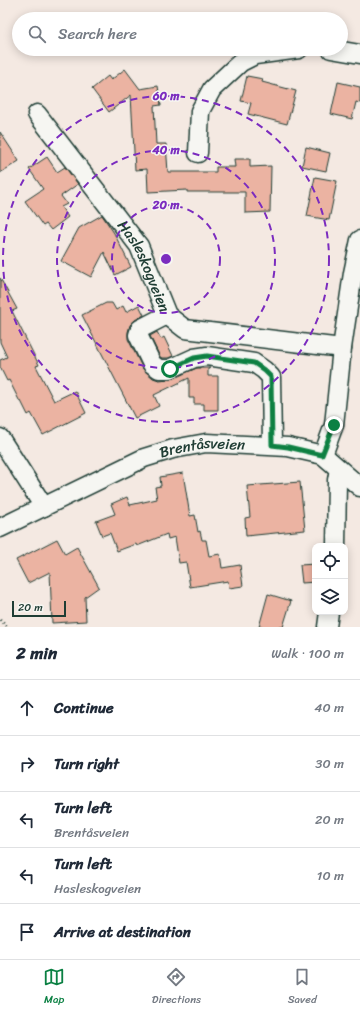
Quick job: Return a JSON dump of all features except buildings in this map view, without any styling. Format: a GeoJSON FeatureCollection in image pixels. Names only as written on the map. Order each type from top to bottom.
{"type":"FeatureCollection","features":[{"type":"Feature","properties":{"kind":"street"},"geometry":{"type":"LineString","coordinates":[[348,52],[360,54]]}},
{"type":"Feature","properties":{"kind":"street"},"geometry":{"type":"LineString","coordinates":[[198,153],[200,111],[212,89],[241,62],[253,56]]}},
{"type":"Feature","properties":{"kind":"street","name":"Hasleskogveien"},"geometry":{"type":"LineString","coordinates":[[36,114],[139,246],[166,315],[185,329],[342,348]]}},
{"type":"Feature","properties":{"kind":"street"},"geometry":{"type":"LineString","coordinates":[[322,455],[334,425],[342,348],[353,273],[360,240]]}},
{"type":"Feature","properties":{"kind":"street"},"geometry":{"type":"LineString","coordinates":[[166,315],[140,329],[138,335],[152,364],[159,369],[170,369],[194,358],[207,356],[254,363],[271,377],[272,445]]}},
{"type":"Feature","properties":{"kind":"street"},"geometry":{"type":"LineString","coordinates":[[0,438],[44,507]]}},
{"type":"Feature","properties":{"kind":"street","name":"Brentåsveien"},"geometry":{"type":"LineString","coordinates":[[0,528],[138,461],[173,449],[206,443],[272,445],[322,455],[360,487]]}},
{"type":"Feature","properties":{"kind":"street"},"geometry":{"type":"LineString","coordinates":[[336,543],[338,480],[340,469]]}},
{"type":"Feature","properties":{"kind":"street"},"geometry":{"type":"LineString","coordinates":[[327,627],[329,615]]}},
{"type":"Feature","properties":{"kind":"path"},"geometry":{"type":"LineString","coordinates":[[0,620],[8,627]]}},
{"type":"Feature","properties":{"kind":"route"},"geometry":{"type":"LineString","coordinates":[[170,369],[194,358],[207,356],[254,363],[264,370],[271,377],[272,445],[322,455],[334,425]]}}]}
